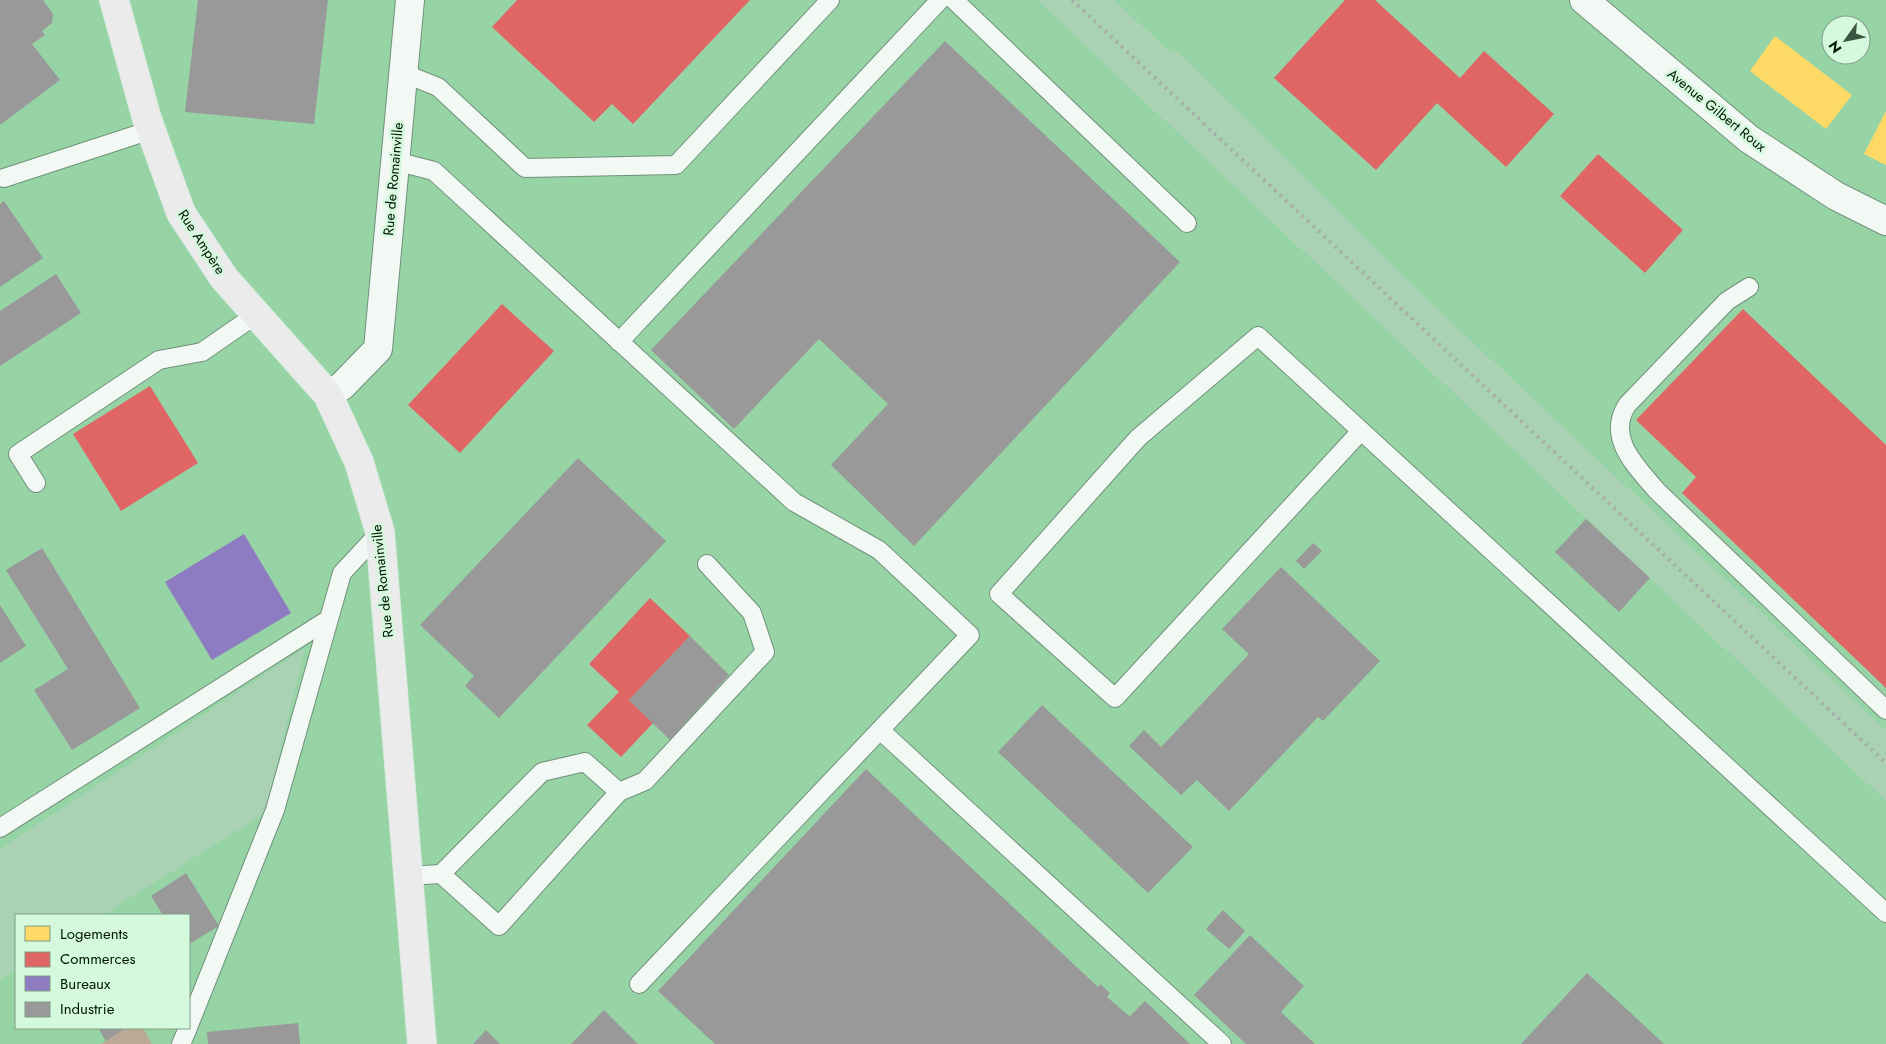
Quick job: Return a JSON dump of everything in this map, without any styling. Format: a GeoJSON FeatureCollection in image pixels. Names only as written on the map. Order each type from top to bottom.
{"type":"FeatureCollection","features":[{"type":"Feature","properties":{"kind":"main road","name":"Rue Ampère"},"geometry":{"type":"LineString","coordinates":[[114,0],[151,130],[180,213],[224,278],[328,395]]}},
{"type":"Feature","properties":{"kind":"main road","name":"Rue de Romainville"},"geometry":{"type":"LineString","coordinates":[[328,395],[359,462],[380,532],[422,1044]]}},
{"type":"Feature","properties":{"kind":"street","name":"Rue de Romainville"},"geometry":{"type":"LineString","coordinates":[[328,395],[342,386],[378,349],[410,0]]}},
{"type":"Feature","properties":{"kind":"street","name":"Avenue Gilbert Roux"},"geometry":{"type":"LineString","coordinates":[[1584,0],[1749,139],[1836,196],[1886,221]]}},
{"type":"Feature","properties":{"kind":"lane"},"geometry":{"type":"LineString","coordinates":[[403,73],[438,87],[525,168],[676,165],[830,0]]}},
{"type":"Feature","properties":{"kind":"lane"},"geometry":{"type":"LineString","coordinates":[[619,342],[940,0]]}},
{"type":"Feature","properties":{"kind":"lane"},"geometry":{"type":"LineString","coordinates":[[954,0],[1187,223]]}},
{"type":"Feature","properties":{"kind":"lane"},"geometry":{"type":"LineString","coordinates":[[4,178],[151,130]]}},
{"type":"Feature","properties":{"kind":"lane"},"geometry":{"type":"LineString","coordinates":[[395,161],[434,171],[794,502],[879,550],[970,635],[639,984]]}},
{"type":"Feature","properties":{"kind":"lane"},"geometry":{"type":"LineString","coordinates":[[1749,286],[1727,301],[1627,405],[1621,415],[1619,429],[1623,445],[1635,465],[1656,491],[1886,710]]}},
{"type":"Feature","properties":{"kind":"lane"},"geometry":{"type":"LineString","coordinates":[[36,483],[18,454],[159,360],[202,352],[257,314]]}},
{"type":"Feature","properties":{"kind":"lane"},"geometry":{"type":"LineString","coordinates":[[1362,431],[1115,698],[999,594],[1138,438],[1258,336],[1362,431],[1886,913]]}},
{"type":"Feature","properties":{"kind":"lane"},"geometry":{"type":"LineString","coordinates":[[190,1021],[275,810],[342,573],[380,532]]}},
{"type":"Feature","properties":{"kind":"lane"},"geometry":{"type":"LineString","coordinates":[[441,874],[499,926],[619,792],[645,781],[765,652],[752,613],[707,564]]}},
{"type":"Feature","properties":{"kind":"lane"},"geometry":{"type":"LineString","coordinates":[[0,828],[328,619]]}},
{"type":"Feature","properties":{"kind":"lane"},"geometry":{"type":"LineString","coordinates":[[880,730],[1222,1044]]}},
{"type":"Feature","properties":{"kind":"lane"},"geometry":{"type":"LineString","coordinates":[[408,876],[441,874],[542,772],[585,762],[619,792]]}},
{"type":"Feature","properties":{"kind":"lane"},"geometry":{"type":"LineString","coordinates":[[181,1044],[187,1029]]}},
{"type":"Feature","properties":{"kind":"shaded area"},"geometry":{"type":"Polygon","coordinates":[[[0,0],[1037,0],[1886,801],[1886,1044],[152,1044],[144,1029],[190,1029],[190,914],[105,914],[265,813],[305,648],[0,849],[0,0]]]}},
{"type":"Feature","properties":{"kind":"shaded area"},"geometry":{"type":"Polygon","coordinates":[[[1115,0],[1886,0],[1886,730],[1430,302],[1179,53],[1165,48],[1115,0]]]}},
{"type":"Feature","properties":{"kind":"shaded area"},"geometry":{"type":"Polygon","coordinates":[[[15,971],[15,1029],[124,1029],[101,1044],[0,1044],[0,980],[15,971]]]}},
{"type":"Feature","properties":{"kind":"shaded area"},"geometry":{"type":"Polygon","coordinates":[[[124,1029],[144,1029],[152,1044],[101,1044],[124,1029]]]}},
{"type":"Feature","properties":{"kind":"building: Logements"},"geometry":{"type":"Polygon","coordinates":[[[1775,36],[1852,95],[1826,129],[1750,71],[1775,36]]]}},
{"type":"Feature","properties":{"kind":"building: Logements"},"geometry":{"type":"Polygon","coordinates":[[[1886,111],[1886,165],[1864,154],[1886,111]]]}},
{"type":"Feature","properties":{"kind":"building: Commerces"},"geometry":{"type":"Polygon","coordinates":[[[517,0],[750,0],[633,124],[612,104],[594,122],[492,27],[517,0]]]}},
{"type":"Feature","properties":{"kind":"building: Commerces"},"geometry":{"type":"Polygon","coordinates":[[[1345,0],[1375,0],[1460,78],[1484,51],[1554,114],[1506,167],[1437,103],[1376,170],[1274,78],[1345,0]]]}},
{"type":"Feature","properties":{"kind":"building: Commerces"},"geometry":{"type":"Polygon","coordinates":[[[1598,154],[1683,230],[1645,273],[1560,196],[1598,154]]]}},
{"type":"Feature","properties":{"kind":"building: Commerces"},"geometry":{"type":"Polygon","coordinates":[[[502,304],[554,351],[460,453],[408,405],[502,304]]]}},
{"type":"Feature","properties":{"kind":"building: Commerces"},"geometry":{"type":"Polygon","coordinates":[[[1743,309],[1886,445],[1886,688],[1682,493],[1696,477],[1636,420],[1743,309]]]}},
{"type":"Feature","properties":{"kind":"building: Commerces"},"geometry":{"type":"Polygon","coordinates":[[[150,386],[198,463],[121,511],[73,434],[150,386]]]}},
{"type":"Feature","properties":{"kind":"building: Commerces"},"geometry":{"type":"Polygon","coordinates":[[[650,598],[690,636],[629,700],[653,723],[621,757],[587,725],[619,692],[589,664],[650,598]]]}},
{"type":"Feature","properties":{"kind":"building: Bureaux"},"geometry":{"type":"Polygon","coordinates":[[[244,534],[291,613],[212,660],[165,582],[244,534]]]}},
{"type":"Feature","properties":{"kind":"building: Industrie"},"geometry":{"type":"Polygon","coordinates":[[[0,0],[43,0],[53,14],[52,23],[42,31],[45,35],[32,44],[60,80],[0,125],[0,0]]]}},
{"type":"Feature","properties":{"kind":"building: Industrie"},"geometry":{"type":"Polygon","coordinates":[[[198,0],[328,0],[314,124],[185,112],[198,0]]]}},
{"type":"Feature","properties":{"kind":"building: Industrie"},"geometry":{"type":"Polygon","coordinates":[[[945,41],[1180,262],[914,546],[831,465],[888,404],[819,339],[734,429],[651,350],[945,41]]]}},
{"type":"Feature","properties":{"kind":"building: Industrie"},"geometry":{"type":"Polygon","coordinates":[[[4,201],[43,258],[0,287],[0,204],[4,201]]]}},
{"type":"Feature","properties":{"kind":"building: Industrie"},"geometry":{"type":"Polygon","coordinates":[[[56,274],[81,313],[0,366],[0,311],[56,274]]]}},
{"type":"Feature","properties":{"kind":"building: Industrie"},"geometry":{"type":"Polygon","coordinates":[[[578,458],[666,541],[499,718],[465,686],[474,676],[420,625],[578,458]]]}},
{"type":"Feature","properties":{"kind":"building: Industrie"},"geometry":{"type":"Polygon","coordinates":[[[1586,519],[1650,578],[1619,612],[1555,552],[1586,519]]]}},
{"type":"Feature","properties":{"kind":"building: Industrie"},"geometry":{"type":"Polygon","coordinates":[[[1313,543],[1322,551],[1304,569],[1296,561],[1313,543]]]}},
{"type":"Feature","properties":{"kind":"building: Industrie"},"geometry":{"type":"Polygon","coordinates":[[[42,548],[140,708],[72,750],[34,690],[68,669],[6,570],[42,548]]]}},
{"type":"Feature","properties":{"kind":"building: Industrie"},"geometry":{"type":"Polygon","coordinates":[[[1281,567],[1380,661],[1323,721],[1318,717],[1229,811],[1197,780],[1181,795],[1129,746],[1144,730],[1161,747],[1249,654],[1222,629],[1281,567]]]}},
{"type":"Feature","properties":{"kind":"building: Industrie"},"geometry":{"type":"Polygon","coordinates":[[[0,605],[26,646],[0,663],[0,605]]]}},
{"type":"Feature","properties":{"kind":"building: Industrie"},"geometry":{"type":"Polygon","coordinates":[[[690,636],[729,675],[670,740],[629,700],[690,636]]]}},
{"type":"Feature","properties":{"kind":"building: Industrie"},"geometry":{"type":"Polygon","coordinates":[[[1042,705],[1193,847],[1148,893],[998,752],[1042,705]]]}},
{"type":"Feature","properties":{"kind":"building: Industrie"},"geometry":{"type":"Polygon","coordinates":[[[866,769],[1098,987],[1100,984],[1110,993],[1107,997],[1128,1015],[1130,1016],[1145,1001],[1190,1044],[715,1044],[658,991],[866,769]]]}},
{"type":"Feature","properties":{"kind":"building: Industrie"},"geometry":{"type":"Polygon","coordinates":[[[186,873],[219,926],[190,943],[190,914],[162,914],[151,896],[186,873]]]}},
{"type":"Feature","properties":{"kind":"building: Industrie"},"geometry":{"type":"Polygon","coordinates":[[[1223,910],[1245,931],[1229,949],[1206,929],[1223,910]]]}},
{"type":"Feature","properties":{"kind":"building: Industrie"},"geometry":{"type":"Polygon","coordinates":[[[1250,935],[1304,986],[1281,1012],[1315,1044],[1246,1044],[1194,995],[1250,935]]]}},
{"type":"Feature","properties":{"kind":"building: Industrie"},"geometry":{"type":"Polygon","coordinates":[[[1587,973],[1619,1002],[1664,1044],[1521,1044],[1587,973]]]}},
{"type":"Feature","properties":{"kind":"building: Industrie"},"geometry":{"type":"Polygon","coordinates":[[[604,1010],[638,1044],[571,1044],[604,1010]]]}},
{"type":"Feature","properties":{"kind":"building: Industrie"},"geometry":{"type":"Polygon","coordinates":[[[298,1023],[300,1044],[208,1044],[207,1032],[298,1023]]]}},
{"type":"Feature","properties":{"kind":"building: Industrie"},"geometry":{"type":"Polygon","coordinates":[[[99,1029],[124,1029],[106,1041],[99,1029]]]}},
{"type":"Feature","properties":{"kind":"building: Industrie"},"geometry":{"type":"Polygon","coordinates":[[[486,1030],[500,1044],[473,1044],[486,1030]]]}},
{"type":"Feature","properties":{"kind":"railway"},"geometry":{"type":"LineString","coordinates":[[1072,0],[1886,763]]}}]}
